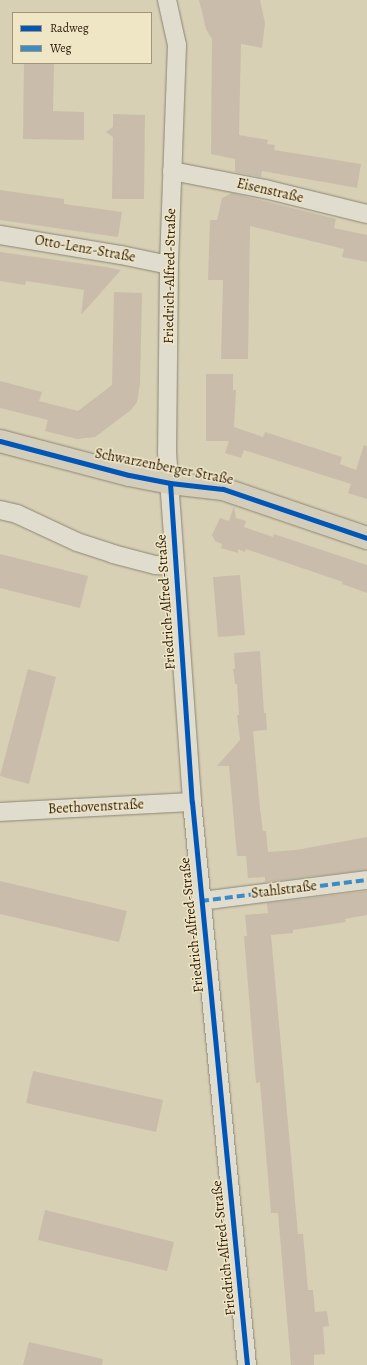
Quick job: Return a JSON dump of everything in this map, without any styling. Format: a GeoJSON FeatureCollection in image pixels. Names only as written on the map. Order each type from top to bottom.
{"type":"FeatureCollection","features":[{"type":"Feature","properties":{"kind":"main road","name":"Schwarzenberger Straße"},"geometry":{"type":"LineString","coordinates":[[0,442],[170,483],[223,489],[367,538]]}},
{"type":"Feature","properties":{"kind":"street","name":"Friedrich-Alfred-Straße"},"geometry":{"type":"LineString","coordinates":[[167,0],[177,46],[169,265],[166,439],[192,802],[247,1365]]}},
{"type":"Feature","properties":{"kind":"street","name":"Eisenstraße"},"geometry":{"type":"LineString","coordinates":[[172,171],[265,189],[367,214]]}},
{"type":"Feature","properties":{"kind":"street","name":"Otto-Lenz-Straße"},"geometry":{"type":"LineString","coordinates":[[0,235],[121,254],[169,265]]}},
{"type":"Feature","properties":{"kind":"street"},"geometry":{"type":"LineString","coordinates":[[0,510],[16,514],[77,542],[113,554],[155,565],[174,566]]}},
{"type":"Feature","properties":{"kind":"street","name":"Beethovenstraße"},"geometry":{"type":"LineString","coordinates":[[0,812],[192,802]]}},
{"type":"Feature","properties":{"kind":"street","name":"Stahlstraße"},"geometry":{"type":"LineString","coordinates":[[201,901],[367,880]]}},
{"type":"Feature","properties":{"kind":"building"},"geometry":{"type":"Polygon","coordinates":[[[199,0],[260,0],[265,23],[262,48],[241,44],[239,135],[268,140],[267,144],[275,145],[274,150],[361,164],[357,188],[262,171],[261,177],[235,172],[235,159],[211,154],[212,39],[206,29],[199,0]]]}},
{"type":"Feature","properties":{"kind":"building"},"geometry":{"type":"Polygon","coordinates":[[[24,64],[54,64],[53,111],[84,112],[84,140],[23,139],[24,64]]]}},
{"type":"Feature","properties":{"kind":"building"},"geometry":{"type":"Polygon","coordinates":[[[113,114],[145,115],[144,199],[112,199],[113,137],[106,132],[113,127],[113,114]]]}},
{"type":"Feature","properties":{"kind":"building"},"geometry":{"type":"Polygon","coordinates":[[[0,190],[64,199],[64,204],[122,212],[118,237],[0,220],[0,190]]]}},
{"type":"Feature","properties":{"kind":"building"},"geometry":{"type":"Polygon","coordinates":[[[232,193],[336,219],[334,228],[367,235],[367,262],[342,257],[344,249],[250,226],[248,359],[221,359],[223,280],[208,280],[210,220],[217,220],[222,198],[232,193]]]}},
{"type":"Feature","properties":{"kind":"building"},"geometry":{"type":"Polygon","coordinates":[[[0,252],[121,270],[81,315],[84,290],[26,281],[25,285],[0,281],[0,252]]]}},
{"type":"Feature","properties":{"kind":"building"},"geometry":{"type":"Polygon","coordinates":[[[114,292],[142,293],[140,384],[137,402],[131,410],[95,437],[77,439],[45,431],[48,420],[0,408],[0,381],[42,392],[39,401],[78,411],[112,385],[114,292]]]}},
{"type":"Feature","properties":{"kind":"building"},"geometry":{"type":"Polygon","coordinates":[[[206,374],[233,374],[233,390],[236,390],[234,427],[263,437],[265,432],[342,457],[340,464],[356,470],[364,445],[367,446],[367,499],[348,493],[351,484],[244,450],[241,458],[225,453],[229,441],[206,441],[206,374]]]}},
{"type":"Feature","properties":{"kind":"building"},"geometry":{"type":"Polygon","coordinates":[[[234,506],[236,518],[246,521],[244,527],[273,537],[274,534],[367,565],[367,593],[342,584],[343,582],[246,549],[245,552],[238,549],[238,553],[221,548],[222,544],[215,541],[212,535],[220,518],[229,521],[234,506]]]}},
{"type":"Feature","properties":{"kind":"building"},"geometry":{"type":"Polygon","coordinates":[[[0,554],[88,576],[80,608],[0,588],[0,554]]]}},
{"type":"Feature","properties":{"kind":"building"},"geometry":{"type":"Polygon","coordinates":[[[240,575],[245,635],[218,637],[213,577],[240,575]]]}},
{"type":"Feature","properties":{"kind":"building"},"geometry":{"type":"Polygon","coordinates":[[[260,651],[264,713],[266,713],[267,730],[253,731],[260,809],[263,831],[266,831],[268,852],[296,850],[367,837],[367,870],[265,882],[265,877],[248,878],[246,856],[237,856],[229,766],[217,766],[240,740],[237,715],[239,715],[237,684],[235,684],[233,669],[235,669],[234,653],[260,651]]]}},
{"type":"Feature","properties":{"kind":"building"},"geometry":{"type":"Polygon","coordinates":[[[28,669],[56,677],[29,784],[0,776],[28,669]]]}},
{"type":"Feature","properties":{"kind":"building"},"geometry":{"type":"Polygon","coordinates":[[[0,881],[127,911],[119,942],[0,914],[0,881]]]}},
{"type":"Feature","properties":{"kind":"building"},"geometry":{"type":"Polygon","coordinates":[[[367,891],[367,915],[345,919],[346,922],[293,930],[293,933],[271,935],[298,1234],[303,1234],[308,1290],[313,1290],[315,1312],[327,1311],[329,1326],[323,1327],[325,1354],[314,1355],[314,1365],[291,1365],[278,1213],[271,1213],[260,1082],[256,1083],[244,936],[247,936],[245,915],[268,913],[267,903],[367,891]]]}},
{"type":"Feature","properties":{"kind":"building"},"geometry":{"type":"Polygon","coordinates":[[[33,1071],[163,1100],[156,1132],[26,1103],[33,1071]]]}},
{"type":"Feature","properties":{"kind":"building"},"geometry":{"type":"Polygon","coordinates":[[[45,1210],[174,1242],[167,1271],[38,1240],[45,1210]]]}},
{"type":"Feature","properties":{"kind":"building"},"geometry":{"type":"Polygon","coordinates":[[[29,1342],[103,1359],[102,1365],[23,1365],[29,1342]]]}},
{"type":"Feature","properties":{"kind":"marked path"},"geometry":{"type":"LineString","coordinates":[[201,901],[367,880]]}},
{"type":"Feature","properties":{"kind":"cycle path"},"geometry":{"type":"LineString","coordinates":[[0,441],[129,475],[170,483],[223,489],[367,538]]}},
{"type":"Feature","properties":{"kind":"cycle path"},"geometry":{"type":"LineString","coordinates":[[170,483],[192,802],[247,1365]]}}]}
